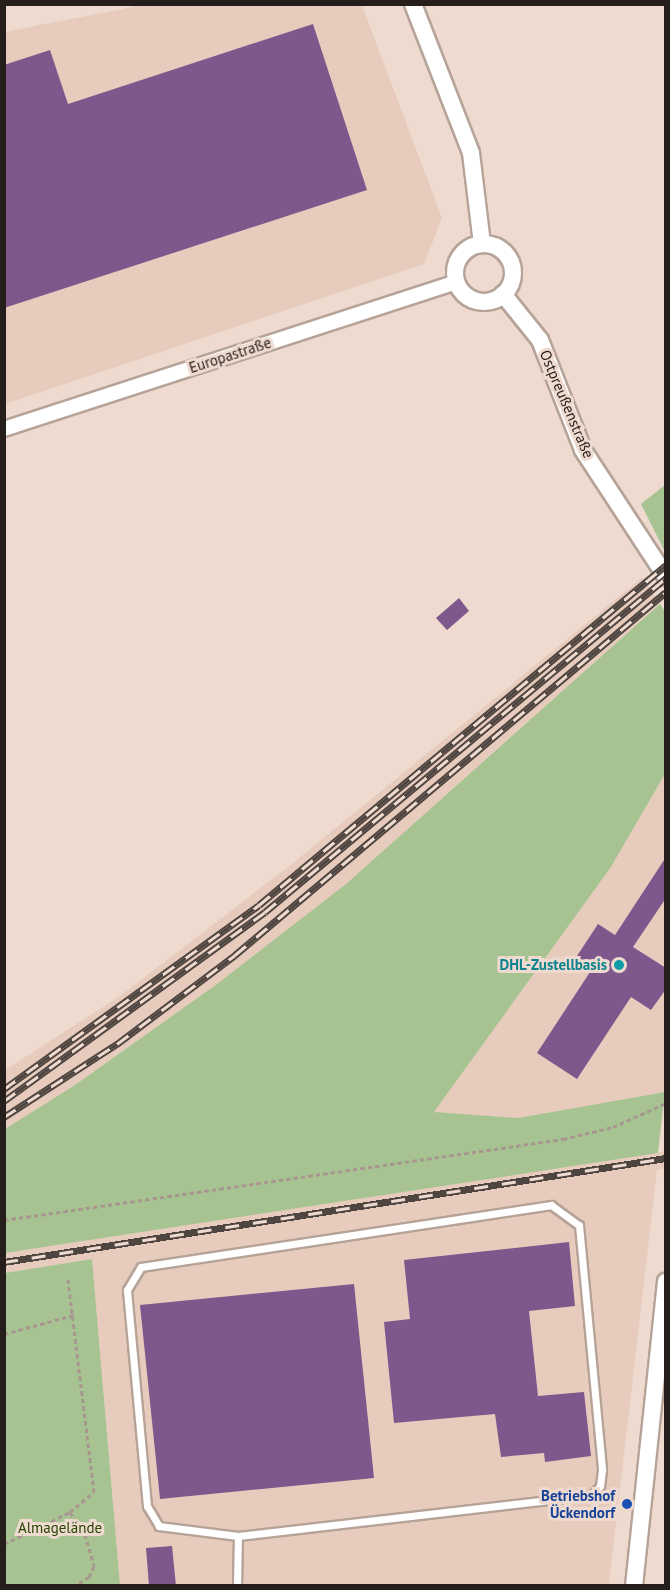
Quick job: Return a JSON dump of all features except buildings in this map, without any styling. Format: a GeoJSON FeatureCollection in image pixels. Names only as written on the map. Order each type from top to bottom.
{"type":"FeatureCollection","features":[{"type":"Feature","properties":{"kind":"street"},"geometry":{"type":"LineString","coordinates":[[413,4],[471,153],[482,244]]}},
{"type":"Feature","properties":{"kind":"street"},"geometry":{"type":"LineString","coordinates":[[482,244],[502,250],[512,265],[511,283],[503,294],[492,301],[474,300],[456,282],[458,259],[469,248],[482,244]]}},
{"type":"Feature","properties":{"kind":"street","name":"Europastraße"},"geometry":{"type":"LineString","coordinates":[[4,429],[456,282]]}},
{"type":"Feature","properties":{"kind":"street","name":"Ostpreußenstraße"},"geometry":{"type":"LineString","coordinates":[[503,294],[540,340],[583,450],[666,577]]}},
{"type":"Feature","properties":{"kind":"street"},"geometry":{"type":"LineString","coordinates":[[634,1586],[666,1282]]}},
{"type":"Feature","properties":{"kind":"lane"},"geometry":{"type":"LineString","coordinates":[[552,1205],[567,1212],[579,1225],[602,1470],[600,1486],[592,1495],[238,1536],[159,1526],[147,1506],[127,1290],[141,1268],[475,1213],[552,1205]]}},
{"type":"Feature","properties":{"kind":"lane"},"geometry":{"type":"LineString","coordinates":[[237,1586],[238,1536]]}},
{"type":"Feature","properties":{"kind":"path"},"geometry":{"type":"LineString","coordinates":[[4,1220],[563,1138],[613,1127],[666,1103]]}},
{"type":"Feature","properties":{"kind":"path"},"geometry":{"type":"LineString","coordinates":[[4,1549],[5,1544],[70,1512],[94,1492],[68,1280]]}},
{"type":"Feature","properties":{"kind":"path"},"geometry":{"type":"LineString","coordinates":[[4,1334],[74,1315]]}},
{"type":"Feature","properties":{"kind":"path"},"geometry":{"type":"LineString","coordinates":[[70,1512],[85,1534],[94,1566],[89,1577],[74,1586]]}},
{"type":"Feature","properties":{"kind":"shaded area"},"geometry":{"type":"Polygon","coordinates":[[[143,5],[362,5],[442,218],[424,264],[5,404],[4,32],[143,5]]]}},
{"type":"Feature","properties":{"kind":"shaded area"},"geometry":{"type":"Polygon","coordinates":[[[643,577],[660,604],[346,884],[217,984],[75,1085],[5,1129],[5,1070],[120,996],[288,867],[643,577]]]}},
{"type":"Feature","properties":{"kind":"shaded area"},"geometry":{"type":"Polygon","coordinates":[[[665,774],[665,1092],[518,1118],[433,1113],[611,867],[665,774]]]}},
{"type":"Feature","properties":{"kind":"shaded area"},"geometry":{"type":"Polygon","coordinates":[[[665,1151],[665,1168],[657,1170],[609,1584],[120,1585],[92,1259],[5,1273],[5,1253],[665,1151]]]}},
{"type":"Feature","properties":{"kind":"green space"},"geometry":{"type":"Polygon","coordinates":[[[665,485],[665,552],[641,504],[665,485]]]}},
{"type":"Feature","properties":{"kind":"green space"},"geometry":{"type":"Polygon","coordinates":[[[660,604],[666,613],[665,774],[611,867],[434,1112],[518,1118],[665,1092],[658,1153],[5,1253],[5,1129],[75,1085],[217,984],[346,884],[660,604]]]}},
{"type":"Feature","properties":{"kind":"green space","name":"Almagelände"},"geometry":{"type":"Polygon","coordinates":[[[92,1259],[120,1585],[5,1585],[5,1273],[92,1259]]]}},
{"type":"Feature","properties":{"kind":"railway"},"geometry":{"type":"LineString","coordinates":[[4,1089],[259,905],[666,565]]}},
{"type":"Feature","properties":{"kind":"railway"},"geometry":{"type":"LineString","coordinates":[[4,1101],[265,912],[666,578]]}},
{"type":"Feature","properties":{"kind":"railway"},"geometry":{"type":"LineString","coordinates":[[4,1117],[117,1044],[235,955],[666,592]]}},
{"type":"Feature","properties":{"kind":"railway"},"geometry":{"type":"LineString","coordinates":[[4,1262],[666,1158]]}},
{"type":"Feature","properties":{"kind":"place","name":"DHL-Zustellbasis"},"geometry":{"type":"Point","coordinates":[619,965]}},
{"type":"Feature","properties":{"kind":"place","name":"Betriebshof Ückendorf"},"geometry":{"type":"Point","coordinates":[627,1504]}}]}
